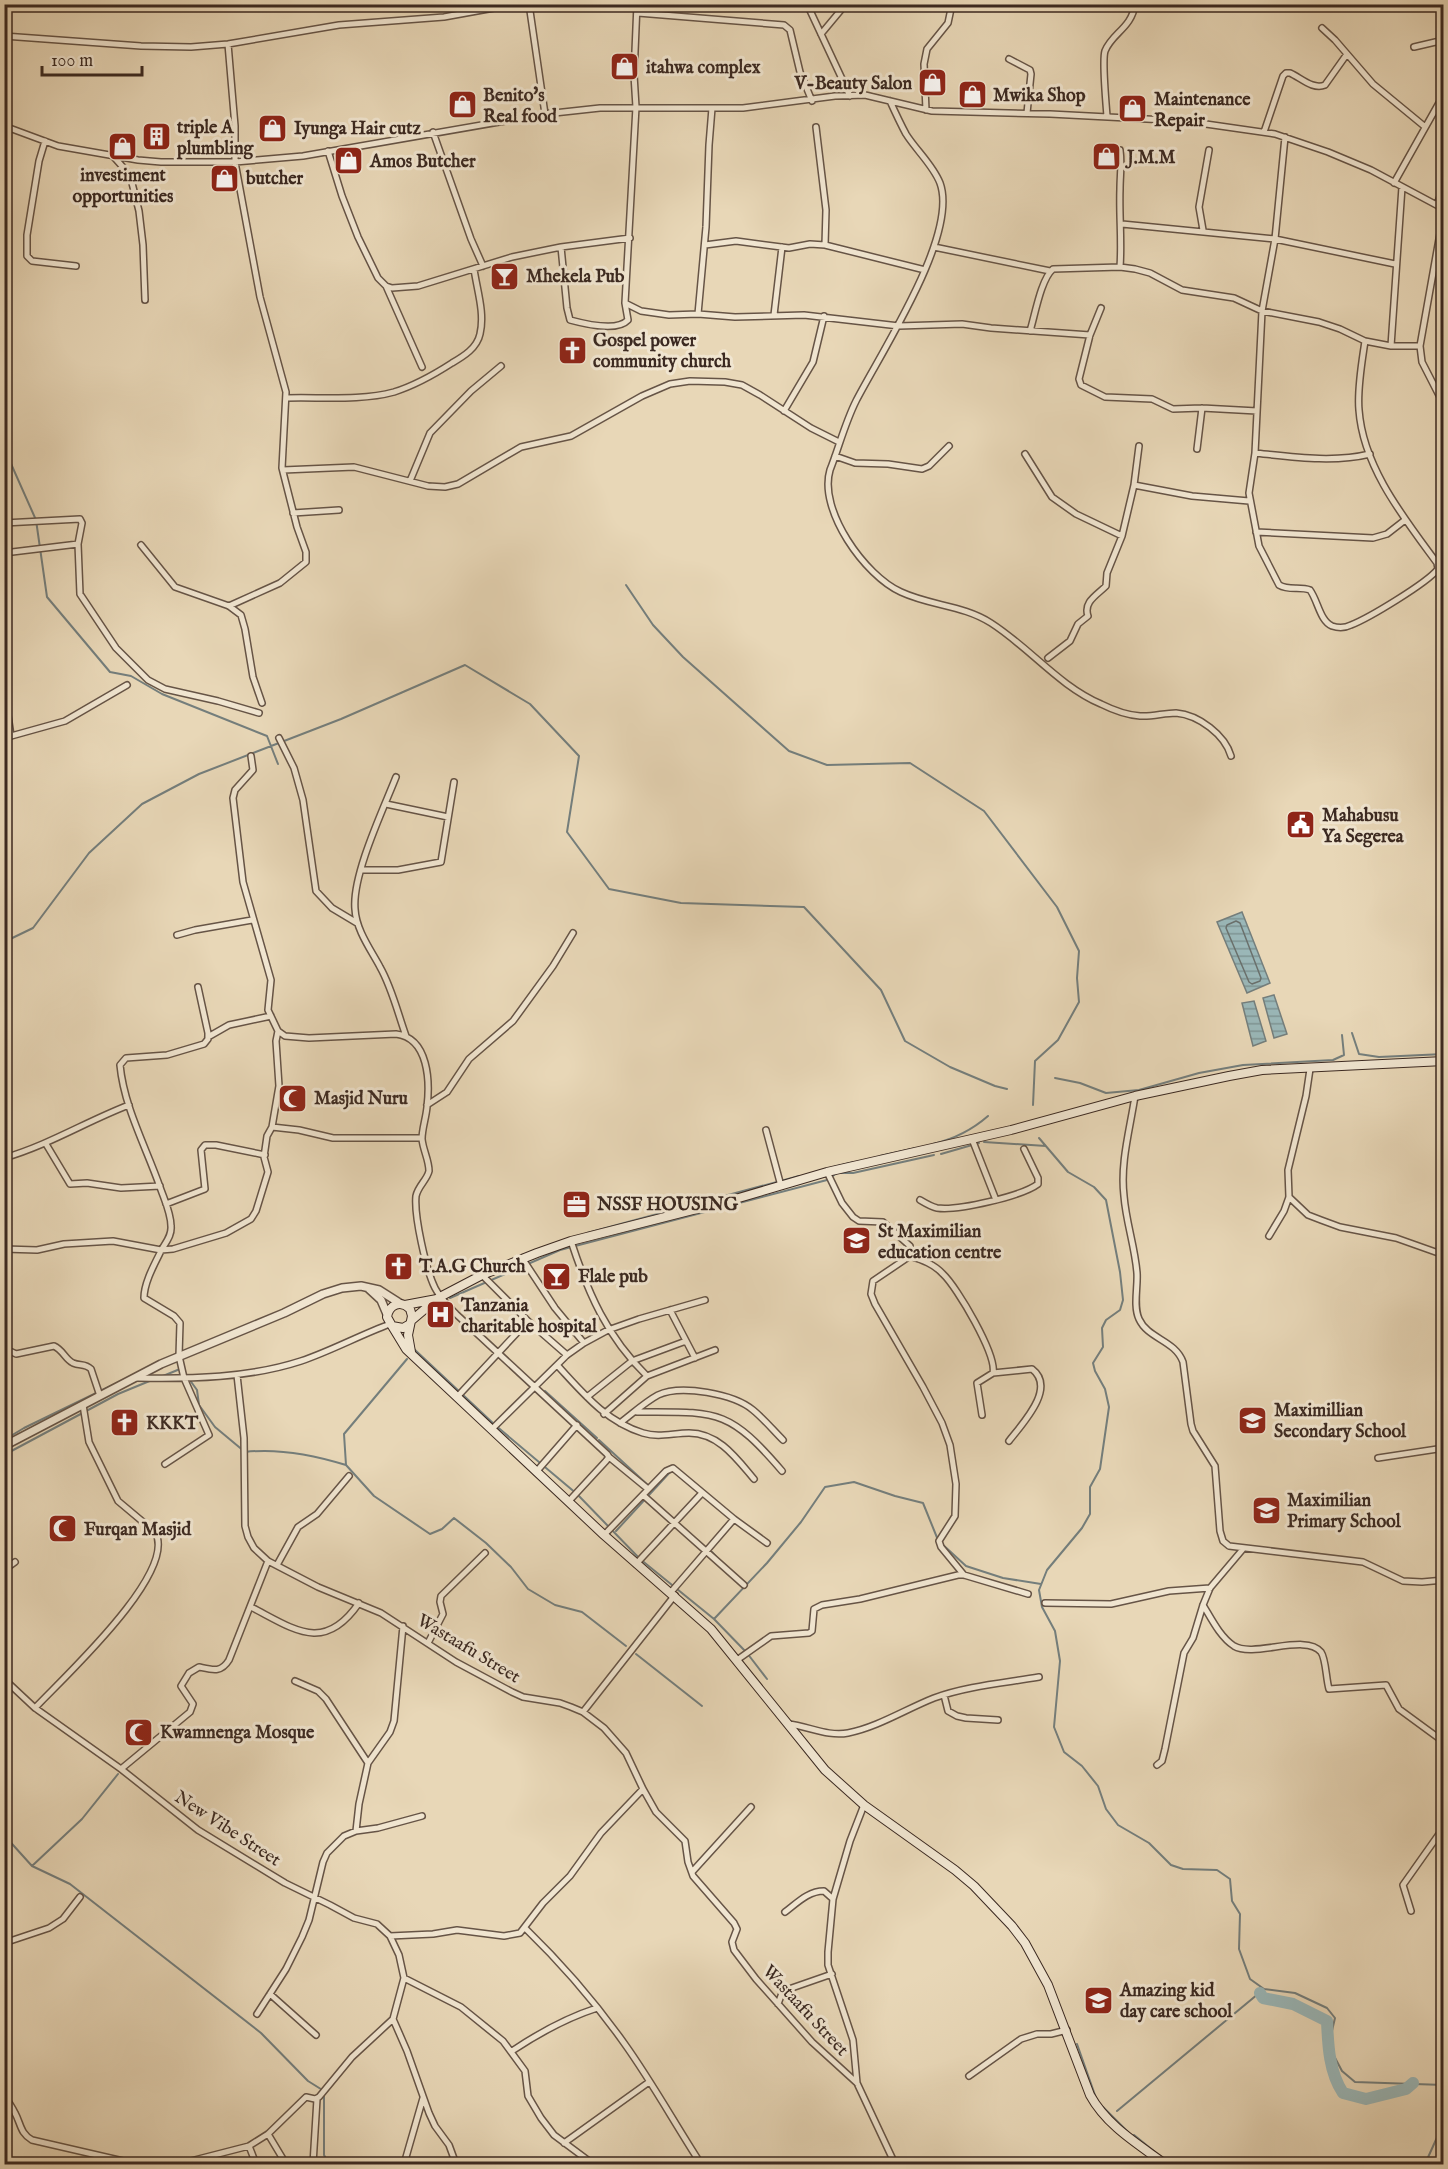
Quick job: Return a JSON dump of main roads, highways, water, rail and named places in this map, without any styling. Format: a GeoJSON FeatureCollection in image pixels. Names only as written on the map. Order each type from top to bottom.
{"type":"FeatureCollection","features":[{"type":"Feature","properties":{"kind":"main road"},"geometry":{"type":"LineString","coordinates":[[391,1325],[403,1328],[440,1298],[482,1275],[522,1258],[571,1241],[638,1225],[827,1172],[972,1139],[1135,1096],[1239,1074],[1262,1070],[1443,1061]]}},
{"type":"Feature","properties":{"kind":"main road"},"geometry":{"type":"LineString","coordinates":[[440,1298],[392,1306],[387,1314],[402,1345],[604,1535],[711,1629],[825,1770],[864,1805],[933,1853],[974,1886],[1012,1926],[1025,1943],[1048,1985],[1090,2095],[1097,2107],[1121,2131],[1165,2164]]}},
{"type":"Feature","properties":{"kind":"main road"},"geometry":{"type":"LineString","coordinates":[[403,1304],[412,1313],[408,1341],[411,1352]]}},
{"type":"Feature","properties":{"kind":"water"},"geometry":{"type":"Polygon","coordinates":[[[1242,912],[1270,983],[1247,993],[1217,922],[1242,912]]]}},
{"type":"Feature","properties":{"kind":"water"},"geometry":{"type":"Polygon","coordinates":[[[1274,995],[1287,1034],[1274,1038],[1263,998],[1274,995]]]}},
{"type":"Feature","properties":{"kind":"water"},"geometry":{"type":"Polygon","coordinates":[[[1254,1001],[1266,1041],[1253,1046],[1242,1003],[1254,1001]]]}},
{"type":"Feature","properties":{"kind":"waterway"},"geometry":{"type":"LineString","coordinates":[[4,448],[36,520],[47,597],[110,672],[131,676],[162,694],[267,736],[278,764]]}},
{"type":"Feature","properties":{"kind":"waterway"},"geometry":{"type":"LineString","coordinates":[[626,585],[653,625],[683,657],[789,751],[827,765],[910,763],[984,811],[1057,907],[1079,951],[1077,978],[1079,1002],[1058,1040],[1035,1061],[1033,1105]]}},
{"type":"Feature","properties":{"kind":"waterway"},"geometry":{"type":"LineString","coordinates":[[4,942],[33,928],[89,853],[142,804],[199,774],[341,719],[465,665],[530,704],[579,756],[567,832],[609,889],[681,903],[804,907],[881,990],[905,1041],[950,1067],[1007,1089]]}},
{"type":"Feature","properties":{"kind":"waterway"},"geometry":{"type":"LineString","coordinates":[[1352,1033],[1359,1054],[1379,1057],[1444,1054]]}},
{"type":"Feature","properties":{"kind":"waterway"},"geometry":{"type":"LineString","coordinates":[[1055,1078],[1080,1083],[1106,1093],[1139,1090],[1199,1073],[1243,1065],[1333,1060],[1344,1055],[1342,1035]]}},
{"type":"Feature","properties":{"kind":"waterway"},"geometry":{"type":"LineString","coordinates":[[933,1144],[976,1126],[988,1116]]}},
{"type":"Feature","properties":{"kind":"waterway"},"geometry":{"type":"LineString","coordinates":[[1039,1138],[1068,1172],[1094,1187],[1106,1200],[1123,1300],[1120,1310],[1106,1320],[1102,1328],[1103,1347],[1093,1363],[1105,1389],[1109,1407],[1100,1469],[1090,1487],[1090,1514],[1082,1528],[1047,1570],[1039,1590],[1042,1607],[1055,1631],[1060,1661],[1054,1727],[1064,1752],[1082,1766],[1098,1786],[1106,1809],[1118,1825],[1149,1843],[1171,1865],[1183,1869],[1217,1870],[1230,1879],[1232,1901],[1240,1914],[1239,1949],[1250,1979],[1264,1989],[1295,1993],[1327,2008],[1335,2018],[1331,2035],[1333,2054],[1342,2071],[1355,2082],[1444,2085]]}},
{"type":"Feature","properties":{"kind":"waterway"},"geometry":{"type":"LineString","coordinates":[[984,1142],[1046,1146]]}},
{"type":"Feature","properties":{"kind":"waterway"},"geometry":{"type":"LineString","coordinates":[[941,1154],[979,1143]]}},
{"type":"Feature","properties":{"kind":"waterway"},"geometry":{"type":"LineString","coordinates":[[880,1156],[916,1148]]}},
{"type":"Feature","properties":{"kind":"waterway"},"geometry":{"type":"LineString","coordinates":[[450,1298],[560,1250],[827,1180],[837,1173],[853,1173],[934,1155]]}},
{"type":"Feature","properties":{"kind":"waterway"},"geometry":{"type":"LineString","coordinates":[[834,1167],[854,1162]]}},
{"type":"Feature","properties":{"kind":"waterway"},"geometry":{"type":"LineString","coordinates":[[587,1233],[799,1176]]}},
{"type":"Feature","properties":{"kind":"waterway"},"geometry":{"type":"LineString","coordinates":[[430,1309],[441,1303]]}},
{"type":"Feature","properties":{"kind":"waterway"},"geometry":{"type":"LineString","coordinates":[[414,1349],[495,1425],[577,1494],[640,1559],[714,1619],[747,1653],[767,1679]]}},
{"type":"Feature","properties":{"kind":"waterway"},"geometry":{"type":"LineString","coordinates":[[407,1359],[344,1434],[346,1465],[374,1496],[430,1534],[442,1529],[454,1518],[486,1543],[511,1567],[528,1589],[555,1605],[582,1612],[626,1646]]}},
{"type":"Feature","properties":{"kind":"waterway"},"geometry":{"type":"LineString","coordinates":[[163,1376],[180,1369]]}},
{"type":"Feature","properties":{"kind":"waterway"},"geometry":{"type":"LineString","coordinates":[[184,1372],[197,1390],[199,1405],[215,1427],[245,1452],[296,1453],[346,1465]]}},
{"type":"Feature","properties":{"kind":"waterway"},"geometry":{"type":"LineString","coordinates":[[4,1440],[123,1380]]}},
{"type":"Feature","properties":{"kind":"waterway"},"geometry":{"type":"LineString","coordinates":[[4,1455],[118,1394],[152,1380]]}},
{"type":"Feature","properties":{"kind":"waterway"},"geometry":{"type":"LineString","coordinates":[[545,1391],[597,1438]]}},
{"type":"Feature","properties":{"kind":"waterway"},"geometry":{"type":"LineString","coordinates":[[599,1440],[650,1487]]}},
{"type":"Feature","properties":{"kind":"waterway"},"geometry":{"type":"LineString","coordinates":[[616,1531],[671,1471]]}},
{"type":"Feature","properties":{"kind":"waterway"},"geometry":{"type":"LineString","coordinates":[[714,1619],[767,1563],[801,1522],[825,1487],[854,1482],[923,1503],[938,1540]]}},
{"type":"Feature","properties":{"kind":"waterway"},"geometry":{"type":"LineString","coordinates":[[942,1544],[966,1566],[1003,1578],[1041,1584]]}},
{"type":"Feature","properties":{"kind":"waterway"},"geometry":{"type":"LineString","coordinates":[[712,1552],[718,1559]]}},
{"type":"Feature","properties":{"kind":"waterway"},"geometry":{"type":"LineString","coordinates":[[636,1654],[702,1706]]}},
{"type":"Feature","properties":{"kind":"waterway"},"geometry":{"type":"LineString","coordinates":[[32,1866],[82,1819],[118,1774]]}},
{"type":"Feature","properties":{"kind":"waterway"},"geometry":{"type":"LineString","coordinates":[[4,1835],[32,1866],[70,1884],[261,2033],[308,2081],[324,2091],[324,2155],[329,2164]]}},
{"type":"Feature","properties":{"kind":"waterway"},"geometry":{"type":"LineString","coordinates":[[1117,2111],[1264,1989]]}},
{"type":"Feature","properties":{"kind":"waterway"},"geometry":{"type":"LineString","coordinates":[[1260,1993],[1263,1998],[1293,2004],[1327,2021],[1332,2067],[1343,2093],[1366,2099],[1406,2089],[1413,2083]]}},
{"type":"Feature","properties":{"kind":"waterway"},"geometry":{"type":"LineString","coordinates":[[1077,2044],[1096,2098]]}},
{"type":"Feature","properties":{"kind":"waterway"},"geometry":{"type":"LineString","coordinates":[[1103,2107],[1129,2133]]}},
{"type":"Feature","properties":{"kind":"waterway"},"geometry":{"type":"LineString","coordinates":[[1425,2164],[1444,2122]]}},
{"type":"Feature","properties":{"kind":"waterway"},"geometry":{"type":"LineString","coordinates":[[1134,2135],[1155,2152]]}},
{"type":"Feature","properties":{"kind":"place","name":"itahwa complex"},"geometry":{"type":"Point","coordinates":[625,67]}},
{"type":"Feature","properties":{"kind":"place","name":"V-Beauty Salon"},"geometry":{"type":"Point","coordinates":[933,83]}},
{"type":"Feature","properties":{"kind":"place","name":"Mwika Shop"},"geometry":{"type":"Point","coordinates":[972,95]}},
{"type":"Feature","properties":{"kind":"place","name":"Benito's Real food"},"geometry":{"type":"Point","coordinates":[462,105]}},
{"type":"Feature","properties":{"kind":"place","name":"Maintenance Repair"},"geometry":{"type":"Point","coordinates":[1133,109]}},
{"type":"Feature","properties":{"kind":"place","name":"Iyunga Hair cutz"},"geometry":{"type":"Point","coordinates":[273,128]}},
{"type":"Feature","properties":{"kind":"place","name":"triple A plumbling"},"geometry":{"type":"Point","coordinates":[156,137]}},
{"type":"Feature","properties":{"kind":"place","name":"investiment opportunities"},"geometry":{"type":"Point","coordinates":[123,146]}},
{"type":"Feature","properties":{"kind":"place","name":"J.M.M"},"geometry":{"type":"Point","coordinates":[1106,157]}},
{"type":"Feature","properties":{"kind":"place","name":"Amos Butcher"},"geometry":{"type":"Point","coordinates":[349,161]}},
{"type":"Feature","properties":{"kind":"place","name":"butcher"},"geometry":{"type":"Point","coordinates":[225,178]}},
{"type":"Feature","properties":{"kind":"place","name":"Mhekela Pub"},"geometry":{"type":"Point","coordinates":[505,276]}},
{"type":"Feature","properties":{"kind":"place","name":"Gospel power community church"},"geometry":{"type":"Point","coordinates":[572,350]}},
{"type":"Feature","properties":{"kind":"place","name":"Mahabusu Ya Segerea"},"geometry":{"type":"Point","coordinates":[1301,825]}},
{"type":"Feature","properties":{"kind":"place","name":"Masjid Nuru"},"geometry":{"type":"Point","coordinates":[293,1098]}},
{"type":"Feature","properties":{"kind":"place","name":"NSSF HOUSING"},"geometry":{"type":"Point","coordinates":[576,1204]}},
{"type":"Feature","properties":{"kind":"place","name":"St Maximilian education centre"},"geometry":{"type":"Point","coordinates":[857,1241]}},
{"type":"Feature","properties":{"kind":"place","name":"T.A.G Church"},"geometry":{"type":"Point","coordinates":[398,1266]}},
{"type":"Feature","properties":{"kind":"place","name":"Flale pub"},"geometry":{"type":"Point","coordinates":[557,1276]}},
{"type":"Feature","properties":{"kind":"place","name":"Tanzania charitable hospital"},"geometry":{"type":"Point","coordinates":[440,1315]}},
{"type":"Feature","properties":{"kind":"place","name":"Maximillian Secondary School"},"geometry":{"type":"Point","coordinates":[1253,1420]}},
{"type":"Feature","properties":{"kind":"place","name":"KKKT"},"geometry":{"type":"Point","coordinates":[125,1423]}},
{"type":"Feature","properties":{"kind":"place","name":"Maximilian Primary School"},"geometry":{"type":"Point","coordinates":[1266,1510]}},
{"type":"Feature","properties":{"kind":"place","name":"Furqan Masjid"},"geometry":{"type":"Point","coordinates":[63,1529]}},
{"type":"Feature","properties":{"kind":"place","name":"Kwamnenga Mosque"},"geometry":{"type":"Point","coordinates":[139,1732]}},
{"type":"Feature","properties":{"kind":"place","name":"Amazing kid day care school"},"geometry":{"type":"Point","coordinates":[1099,2000]}}]}
